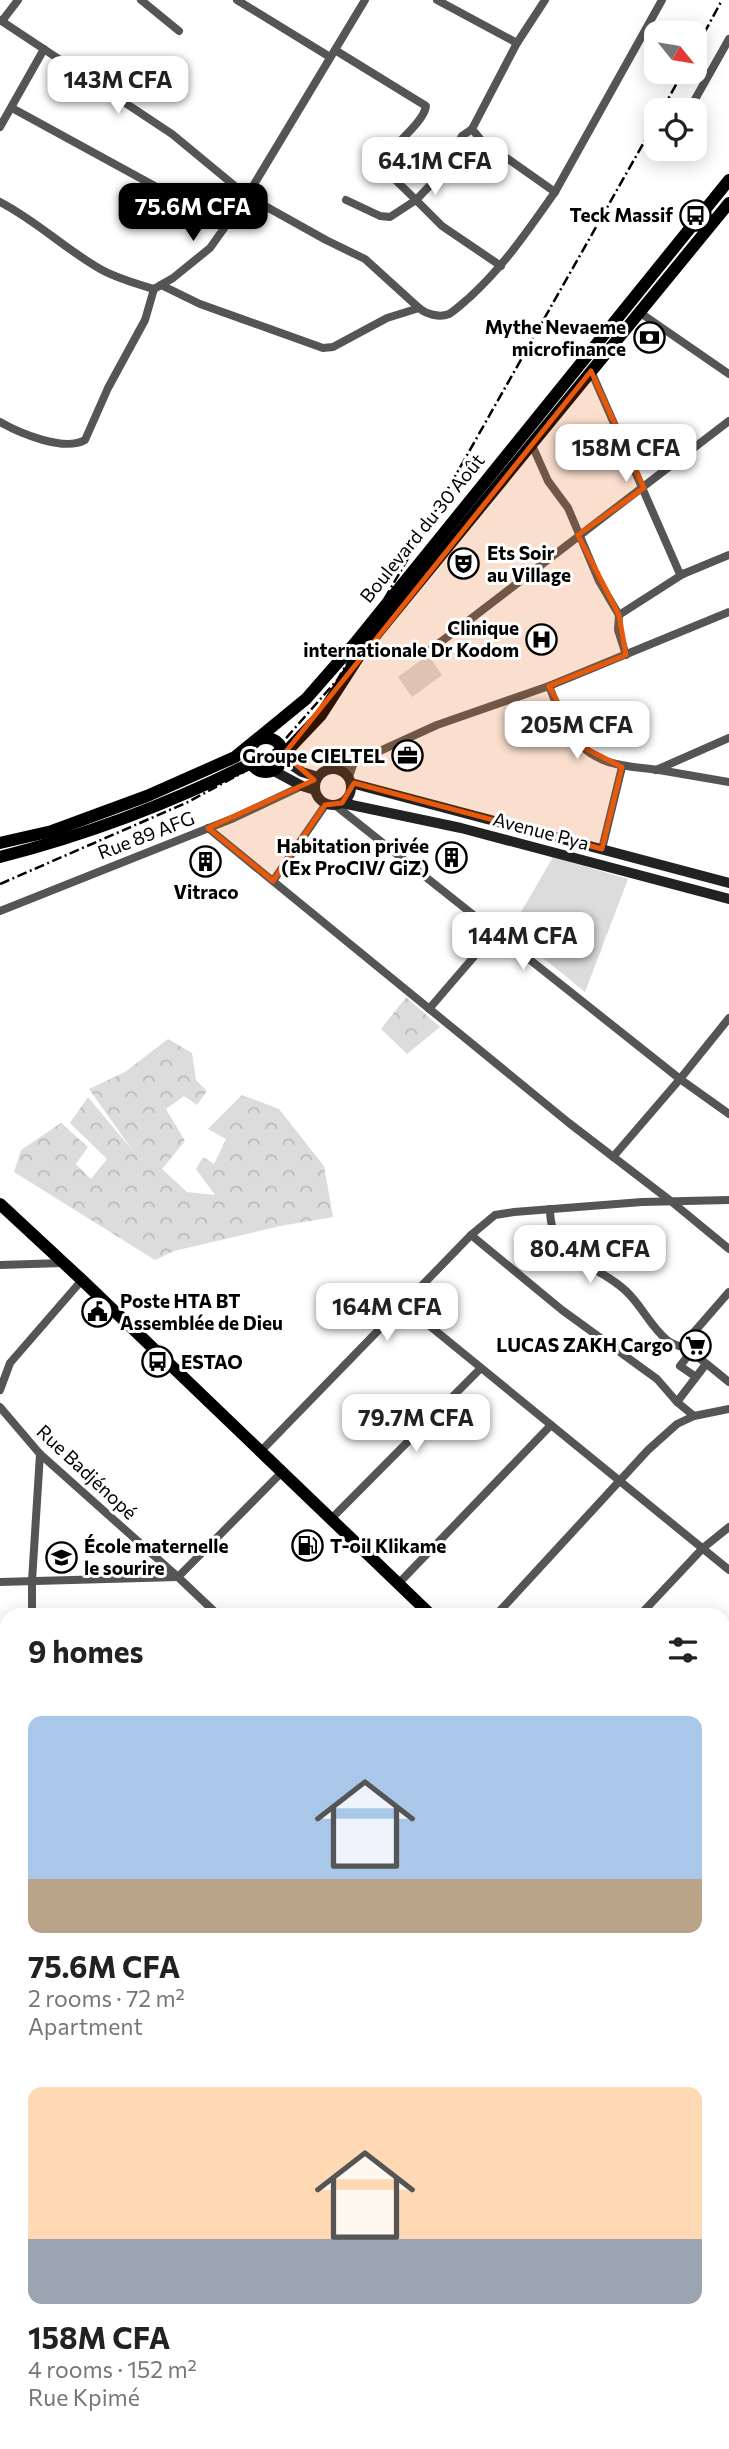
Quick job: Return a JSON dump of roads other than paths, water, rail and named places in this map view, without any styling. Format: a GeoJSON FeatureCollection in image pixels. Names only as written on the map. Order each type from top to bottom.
{"type":"FeatureCollection","features":[{"type":"Feature","properties":{"kind":"main road","name":"Boulevard du 30 Août"},"geometry":{"type":"LineString","coordinates":[[0,844],[52,831],[147,796],[235,757],[306,699],[355,643],[729,180]]}},
{"type":"Feature","properties":{"kind":"main road","name":"Boulevard du 30 Août"},"geometry":{"type":"LineString","coordinates":[[283,757],[321,715],[361,653],[729,203]]}},
{"type":"Feature","properties":{"kind":"main road"},"geometry":{"type":"LineString","coordinates":[[316,790],[302,786],[274,771],[262,772],[251,763],[250,750],[258,740],[272,739],[280,745],[283,757],[302,772],[318,777]]}},
{"type":"Feature","properties":{"kind":"main road"},"geometry":{"type":"LineString","coordinates":[[274,771],[283,757]]}},
{"type":"Feature","properties":{"kind":"main road"},"geometry":{"type":"LineString","coordinates":[[0,857],[45,845],[144,811],[251,763]]}},
{"type":"Feature","properties":{"kind":"main road"},"geometry":{"type":"LineString","coordinates":[[330,769],[338,770],[350,780],[349,795],[334,804],[319,798],[316,790],[318,777],[330,769]]}},
{"type":"Feature","properties":{"kind":"main road","name":"Avenue Pya"},"geometry":{"type":"LineString","coordinates":[[350,780],[729,883]]}},
{"type":"Feature","properties":{"kind":"main road","name":"Avenue Pya"},"geometry":{"type":"LineString","coordinates":[[334,804],[461,828],[729,899]]}},
{"type":"Feature","properties":{"kind":"main road"},"geometry":{"type":"LineString","coordinates":[[0,1204],[424,1608]]}},
{"type":"Feature","properties":{"kind":"street"},"geometry":{"type":"LineString","coordinates":[[18,0],[1,21],[172,134],[247,195],[365,259],[425,313],[436,315],[448,314],[487,282],[555,192],[662,0]]}},
{"type":"Feature","properties":{"kind":"street"},"geometry":{"type":"LineString","coordinates":[[141,0],[178,31]]}},
{"type":"Feature","properties":{"kind":"street"},"geometry":{"type":"LineString","coordinates":[[237,0],[426,106],[423,115],[398,141],[382,164],[383,168],[442,226],[501,266]]}},
{"type":"Feature","properties":{"kind":"street"},"geometry":{"type":"LineString","coordinates":[[0,422],[20,433],[65,444],[79,444],[85,440],[108,388],[145,320],[158,287],[210,248],[247,195],[365,0]]}},
{"type":"Feature","properties":{"kind":"street"},"geometry":{"type":"LineString","coordinates":[[437,0],[517,43]]}},
{"type":"Feature","properties":{"kind":"street"},"geometry":{"type":"LineString","coordinates":[[346,201],[380,216],[390,217],[416,200],[440,175],[462,136],[472,129],[517,43],[545,0]]}},
{"type":"Feature","properties":{"kind":"street"},"geometry":{"type":"LineString","coordinates":[[696,98],[729,38]]}},
{"type":"Feature","properties":{"kind":"street"},"geometry":{"type":"LineString","coordinates":[[0,127],[44,49]]}},
{"type":"Feature","properties":{"kind":"street"},"geometry":{"type":"LineString","coordinates":[[12,108],[226,225]]}},
{"type":"Feature","properties":{"kind":"street"},"geometry":{"type":"LineString","coordinates":[[472,129],[481,141],[555,192]]}},
{"type":"Feature","properties":{"kind":"street"},"geometry":{"type":"LineString","coordinates":[[0,202],[22,213],[102,269],[128,281],[158,287],[323,348],[333,348],[387,318],[419,308]]}},
{"type":"Feature","properties":{"kind":"street"},"geometry":{"type":"LineString","coordinates":[[639,312],[726,372],[729,361]]}},
{"type":"Feature","properties":{"kind":"street"},"geometry":{"type":"LineString","coordinates":[[591,372],[679,572],[683,574]]}},
{"type":"Feature","properties":{"kind":"street"},"geometry":{"type":"LineString","coordinates":[[425,654],[729,421]]}},
{"type":"Feature","properties":{"kind":"street"},"geometry":{"type":"LineString","coordinates":[[532,445],[548,481],[568,508],[599,581],[619,615],[618,630],[626,655]]}},
{"type":"Feature","properties":{"kind":"street"},"geometry":{"type":"LineString","coordinates":[[619,615],[683,574],[729,555]]}},
{"type":"Feature","properties":{"kind":"street"},"geometry":{"type":"LineString","coordinates":[[338,770],[437,725],[549,686],[729,612]]}},
{"type":"Feature","properties":{"kind":"street"},"geometry":{"type":"LineString","coordinates":[[549,686],[568,729],[581,746],[598,758],[622,767],[729,782]]}},
{"type":"Feature","properties":{"kind":"street"},"geometry":{"type":"LineString","coordinates":[[656,770],[729,738]]}},
{"type":"Feature","properties":{"kind":"street"},"geometry":{"type":"LineString","coordinates":[[350,780],[354,762]]}},
{"type":"Feature","properties":{"kind":"street"},"geometry":{"type":"LineString","coordinates":[[602,849],[622,767]]}},
{"type":"Feature","properties":{"kind":"street","name":"Rue 89 AFG"},"geometry":{"type":"LineString","coordinates":[[0,911],[208,828],[302,786]]}},
{"type":"Feature","properties":{"kind":"street"},"geometry":{"type":"LineString","coordinates":[[273,881],[334,804],[680,1079],[729,1114]]}},
{"type":"Feature","properties":{"kind":"street"},"geometry":{"type":"LineString","coordinates":[[208,828],[729,1250]]}},
{"type":"Feature","properties":{"kind":"street"},"geometry":{"type":"LineString","coordinates":[[429,1009],[496,931]]}},
{"type":"Feature","properties":{"kind":"street"},"geometry":{"type":"LineString","coordinates":[[613,1157],[729,1018]]}},
{"type":"Feature","properties":{"kind":"street"},"geometry":{"type":"LineString","coordinates":[[261,1451],[471,1235],[495,1215],[642,1202],[729,1200]]}},
{"type":"Feature","properties":{"kind":"street"},"geometry":{"type":"LineString","coordinates":[[550,1209],[552,1234],[560,1244],[590,1269],[624,1289],[653,1327],[670,1343],[682,1346],[729,1382]]}},
{"type":"Feature","properties":{"kind":"street"},"geometry":{"type":"LineString","coordinates":[[471,1235],[562,1310],[657,1379],[677,1402],[694,1416]]}},
{"type":"Feature","properties":{"kind":"street"},"geometry":{"type":"LineString","coordinates":[[0,1265],[64,1263]]}},
{"type":"Feature","properties":{"kind":"street"},"geometry":{"type":"LineString","coordinates":[[0,1390],[10,1363],[82,1280]]}},
{"type":"Feature","properties":{"kind":"street"},"geometry":{"type":"LineString","coordinates":[[682,1346],[729,1292]]}},
{"type":"Feature","properties":{"kind":"street"},"geometry":{"type":"LineString","coordinates":[[404,1306],[729,1570]]}},
{"type":"Feature","properties":{"kind":"street"},"geometry":{"type":"LineString","coordinates":[[691,1352],[680,1366],[696,1377]]}},
{"type":"Feature","properties":{"kind":"street"},"geometry":{"type":"LineString","coordinates":[[0,1363],[10,1363]]}},
{"type":"Feature","properties":{"kind":"street"},"geometry":{"type":"LineString","coordinates":[[677,1402],[706,1364]]}},
{"type":"Feature","properties":{"kind":"street"},"geometry":{"type":"LineString","coordinates":[[331,1519],[481,1368]]}},
{"type":"Feature","properties":{"kind":"street","name":"Rue Badjénopé"},"geometry":{"type":"LineString","coordinates":[[0,1407],[40,1454],[211,1608]]}},
{"type":"Feature","properties":{"kind":"street"},"geometry":{"type":"LineString","coordinates":[[502,1608],[619,1480],[677,1424],[694,1416],[729,1409]]}},
{"type":"Feature","properties":{"kind":"street"},"geometry":{"type":"LineString","coordinates":[[398,1584],[551,1425]]}},
{"type":"Feature","properties":{"kind":"street"},"geometry":{"type":"LineString","coordinates":[[32,1608],[40,1454]]}},
{"type":"Feature","properties":{"kind":"street"},"geometry":{"type":"LineString","coordinates":[[0,1582],[178,1577],[282,1472]]}},
{"type":"Feature","properties":{"kind":"street"},"geometry":{"type":"LineString","coordinates":[[647,1608],[704,1548],[729,1527]]}},
{"type":"Feature","properties":{"kind":"railway"},"geometry":{"type":"LineString","coordinates":[[707,28],[722,0]]}},
{"type":"Feature","properties":{"kind":"railway"},"geometry":{"type":"LineString","coordinates":[[669,98],[676,84]]}},
{"type":"Feature","properties":{"kind":"railway"},"geometry":{"type":"LineString","coordinates":[[0,884],[188,802],[253,767],[280,745],[338,679],[644,142]]}},
{"type":"Feature","properties":{"kind":"place","name":"Teck Massif"},"geometry":{"type":"Point","coordinates":[696,215]}},
{"type":"Feature","properties":{"kind":"place","name":"Mythe Nevaeme microfinance"},"geometry":{"type":"Point","coordinates":[649,338]}},
{"type":"Feature","properties":{"kind":"place","name":"Ets Soir au Village"},"geometry":{"type":"Point","coordinates":[464,564]}},
{"type":"Feature","properties":{"kind":"place","name":"Clinique internationale Dr Kodom"},"geometry":{"type":"Point","coordinates":[542,639]}},
{"type":"Feature","properties":{"kind":"place","name":"Groupe CIELTEL"},"geometry":{"type":"Point","coordinates":[408,756]}},
{"type":"Feature","properties":{"kind":"place","name":"Habitation privée (Ex ProCIV/ GiZ)"},"geometry":{"type":"Point","coordinates":[452,857]}},
{"type":"Feature","properties":{"kind":"place","name":"Vitraco"},"geometry":{"type":"Point","coordinates":[206,861]}},
{"type":"Feature","properties":{"kind":"place","name":"Poste HTA BT Assemblée de Dieu"},"geometry":{"type":"Point","coordinates":[97,1312]}},
{"type":"Feature","properties":{"kind":"place","name":"LUCAS ZAKH Cargo"},"geometry":{"type":"Point","coordinates":[696,1345]}},
{"type":"Feature","properties":{"kind":"place","name":"ESTAO"},"geometry":{"type":"Point","coordinates":[158,1362]}},
{"type":"Feature","properties":{"kind":"place","name":"T-oil Klikame"},"geometry":{"type":"Point","coordinates":[307,1546]}},
{"type":"Feature","properties":{"kind":"place","name":"École maternelle le sourire"},"geometry":{"type":"Point","coordinates":[61,1557]}}]}
